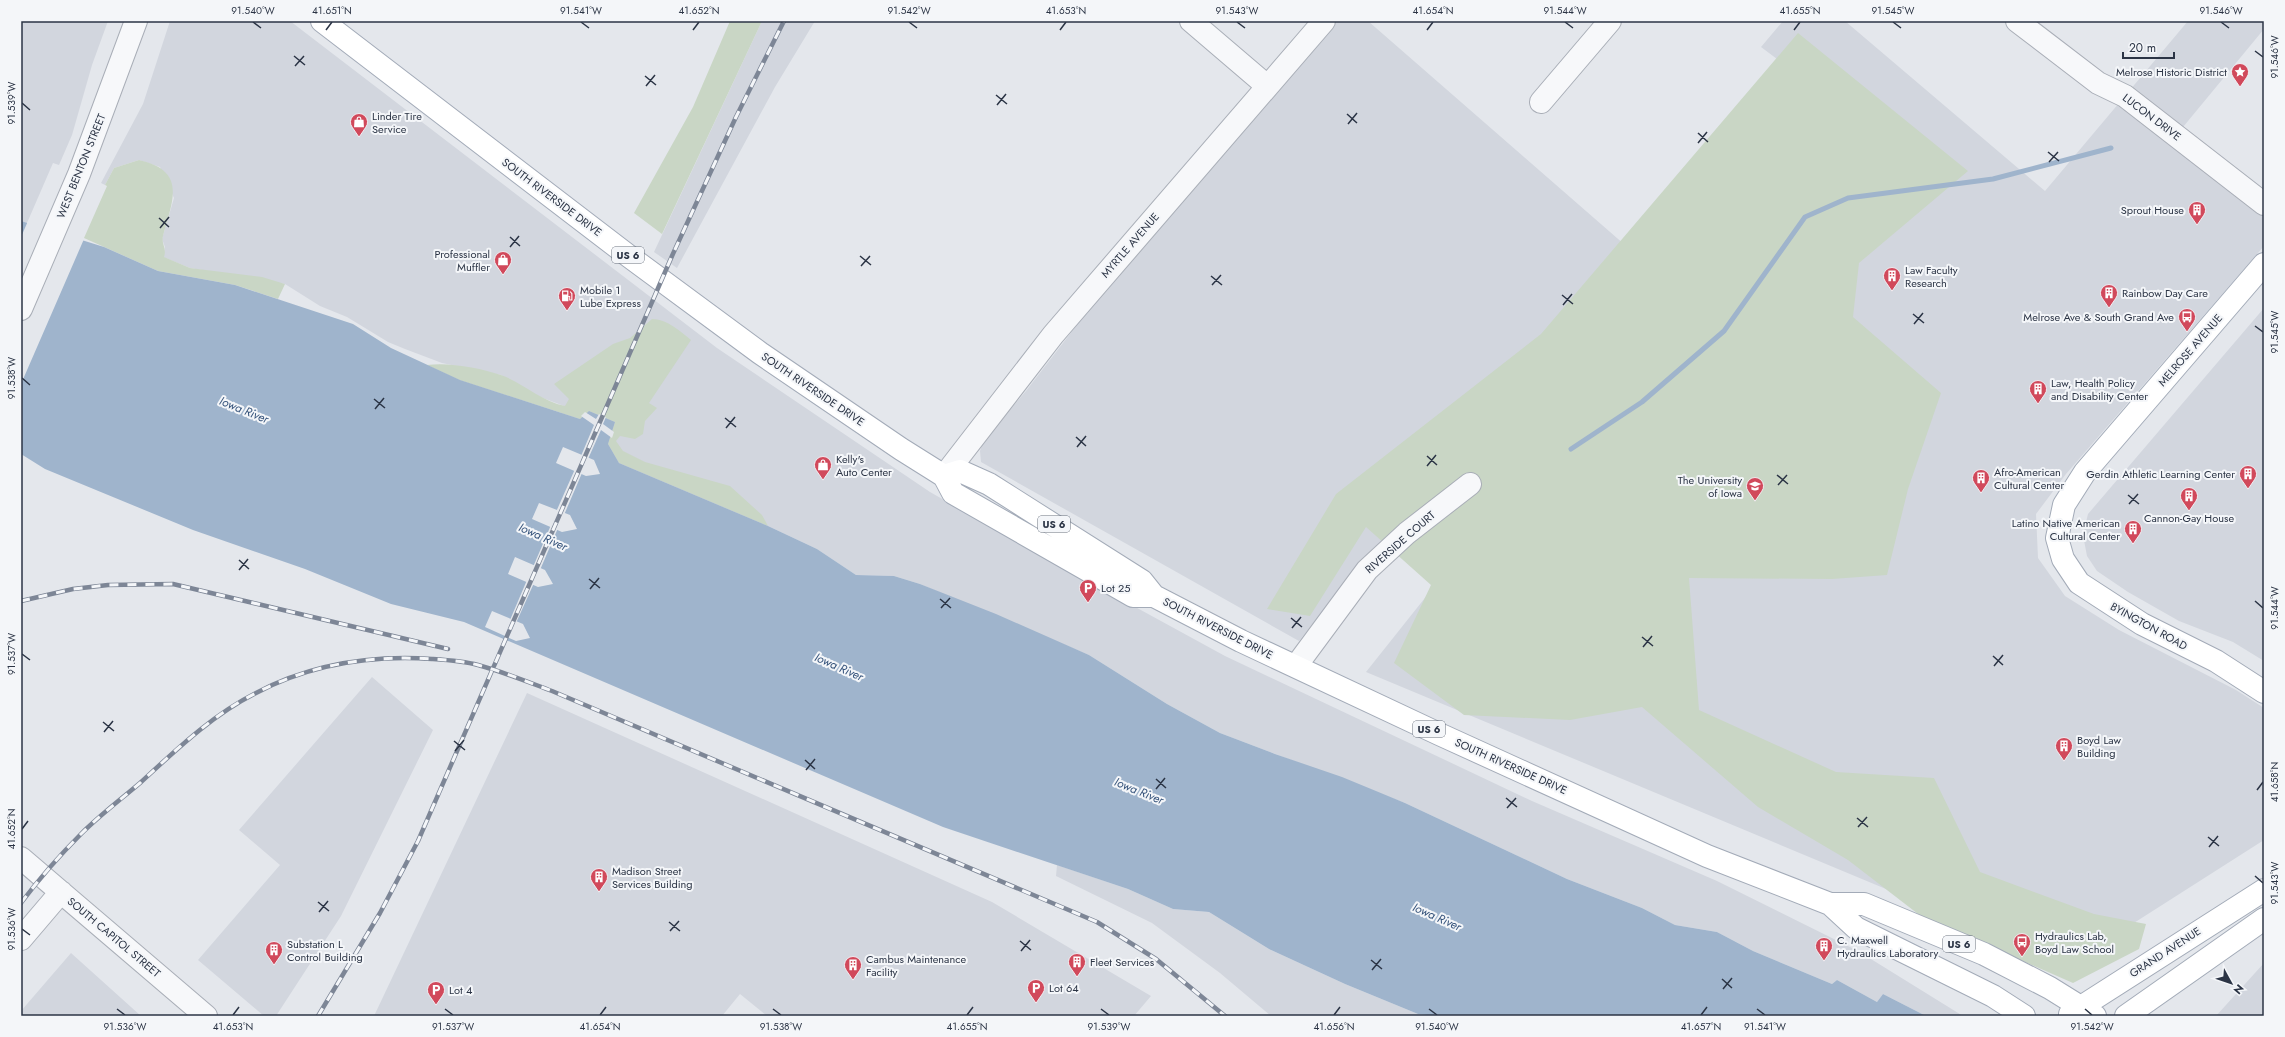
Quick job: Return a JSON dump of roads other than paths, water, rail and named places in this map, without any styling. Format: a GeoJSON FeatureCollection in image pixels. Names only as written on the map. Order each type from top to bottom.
{"type":"FeatureCollection","features":[{"type":"Feature","properties":{"kind":"main road","name":"SOUTH RIVERSIDE DRIVE"},"geometry":{"type":"LineString","coordinates":[[322,21],[630,257],[743,341],[856,419],[944,476],[960,471],[989,484],[1142,581],[1154,596],[1241,641],[1701,853],[1830,904],[1856,928],[1993,996],[2024,1016]]}},
{"type":"Feature","properties":{"kind":"main road","name":"MELROSE AVENUE"},"geometry":{"type":"LineString","coordinates":[[2057,538],[2064,505],[2085,472],[2264,264]]}},
{"type":"Feature","properties":{"kind":"main road","name":"BYINGTON ROAD"},"geometry":{"type":"LineString","coordinates":[[2057,538],[2063,559],[2079,583],[2142,624],[2216,661],[2264,692]]}},
{"type":"Feature","properties":{"kind":"main road","name":"GRAND AVENUE"},"geometry":{"type":"LineString","coordinates":[[2081,1013],[2264,890]]}},
{"type":"Feature","properties":{"kind":"main road","name":"SOUTH RIVERSIDE DRIVE"},"geometry":{"type":"LineString","coordinates":[[1830,904],[1864,904],[1984,954],[2050,988],[2081,1013]]}},
{"type":"Feature","properties":{"kind":"main road"},"geometry":{"type":"LineString","coordinates":[[2126,1016],[2264,919]]}},
{"type":"Feature","properties":{"kind":"street","name":"WEST BENTON STREET"},"geometry":{"type":"LineString","coordinates":[[21,309],[79,174],[136,21]]}},
{"type":"Feature","properties":{"kind":"street"},"geometry":{"type":"LineString","coordinates":[[1192,21],[1267,86]]}},
{"type":"Feature","properties":{"kind":"street","name":"MYRTLE AVENUE"},"geometry":{"type":"LineString","coordinates":[[944,476],[1053,335],[1324,21]]}},
{"type":"Feature","properties":{"kind":"street"},"geometry":{"type":"LineString","coordinates":[[1541,102],[1610,21]]}},
{"type":"Feature","properties":{"kind":"street","name":"LUCON DRIVE"},"geometry":{"type":"LineString","coordinates":[[2017,21],[2098,83],[2125,96],[2264,204]]}},
{"type":"Feature","properties":{"kind":"street","name":"RIVERSIDE COURT"},"geometry":{"type":"LineString","coordinates":[[1296,666],[1367,570],[1407,533],[1470,484]]}},
{"type":"Feature","properties":{"kind":"street","name":"SOUTH CAPITOL STREET"},"geometry":{"type":"LineString","coordinates":[[21,858],[206,1016]]}},
{"type":"Feature","properties":{"kind":"street"},"geometry":{"type":"LineString","coordinates":[[21,939],[61,892]]}},
{"type":"Feature","properties":{"kind":"water","name":"Iowa River"},"geometry":{"type":"Polygon","coordinates":[[[21,221],[104,247],[158,271],[235,285],[353,324],[391,348],[460,380],[580,419],[589,411],[615,422],[608,444],[619,463],[768,526],[817,549],[856,575],[894,576],[920,584],[996,614],[1089,655],[1167,704],[1220,733],[1342,777],[1405,803],[1567,879],[1642,908],[1675,925],[1717,932],[1753,951],[1832,984],[1837,980],[1877,1002],[1883,994],[1926,1016],[1437,1016],[1418,1014],[1345,984],[1269,949],[1209,912],[1173,909],[1128,889],[943,827],[464,622],[391,604],[305,569],[193,530],[45,469],[21,454],[21,221]],[[563,447],[556,463],[586,476],[600,474],[594,460],[563,447]],[[539,503],[532,519],[562,532],[577,529],[570,515],[539,503]],[[515,557],[508,574],[538,587],[553,584],[545,570],[515,557]],[[492,611],[485,627],[516,641],[530,638],[523,624],[492,611]]]}},
{"type":"Feature","properties":{"kind":"waterway"},"geometry":{"type":"LineString","coordinates":[[1571,449],[1642,402],[1724,331],[1805,217],[1848,198],[1993,179],[2111,148]]}},
{"type":"Feature","properties":{"kind":"railway"},"geometry":{"type":"LineString","coordinates":[[318,1016],[380,913],[418,841],[672,256],[736,117],[784,21]]}},
{"type":"Feature","properties":{"kind":"railway"},"geometry":{"type":"LineString","coordinates":[[21,601],[73,589],[108,585],[173,584],[448,649]]}},
{"type":"Feature","properties":{"kind":"railway"},"geometry":{"type":"LineString","coordinates":[[21,903],[50,867],[102,814],[140,783],[209,722],[240,702],[277,683],[320,668],[364,660],[409,658],[449,660],[488,668],[552,691],[1097,922],[1156,959],[1225,1016]]}},
{"type":"Feature","properties":{"kind":"place","name":"Melrose Historic District"},"geometry":{"type":"Point","coordinates":[2240,87]}},
{"type":"Feature","properties":{"kind":"place","name":"Linder Tire Service"},"geometry":{"type":"Point","coordinates":[359,137]}},
{"type":"Feature","properties":{"kind":"place","name":"Sprout House"},"geometry":{"type":"Point","coordinates":[2197,225]}},
{"type":"Feature","properties":{"kind":"place","name":"Professional Muffler"},"geometry":{"type":"Point","coordinates":[503,275]}},
{"type":"Feature","properties":{"kind":"place","name":"Law Faculty Research"},"geometry":{"type":"Point","coordinates":[1892,291]}},
{"type":"Feature","properties":{"kind":"place","name":"Rainbow Day Care"},"geometry":{"type":"Point","coordinates":[2109,308]}},
{"type":"Feature","properties":{"kind":"place","name":"Mobile 1 Lube Express"},"geometry":{"type":"Point","coordinates":[567,311]}},
{"type":"Feature","properties":{"kind":"place","name":"Melrose Ave & South Grand Ave"},"geometry":{"type":"Point","coordinates":[2187,332]}},
{"type":"Feature","properties":{"kind":"place","name":"Law, Health Policy and Disability Center"},"geometry":{"type":"Point","coordinates":[2038,404]}},
{"type":"Feature","properties":{"kind":"place","name":"Kelly's Auto Center"},"geometry":{"type":"Point","coordinates":[823,480]}},
{"type":"Feature","properties":{"kind":"place","name":"Gerdin Athletic Learning Center"},"geometry":{"type":"Point","coordinates":[2248,489]}},
{"type":"Feature","properties":{"kind":"place","name":"Afro-American Cultural Center"},"geometry":{"type":"Point","coordinates":[1981,493]}},
{"type":"Feature","properties":{"kind":"place","name":"The University of Iowa"},"geometry":{"type":"Point","coordinates":[1755,501]}},
{"type":"Feature","properties":{"kind":"place","name":"Cannon-Gay House"},"geometry":{"type":"Point","coordinates":[2189,511]}},
{"type":"Feature","properties":{"kind":"place","name":"Latino Native American Cultural Center"},"geometry":{"type":"Point","coordinates":[2133,544]}},
{"type":"Feature","properties":{"kind":"place","name":"Lot 25"},"geometry":{"type":"Point","coordinates":[1088,603]}},
{"type":"Feature","properties":{"kind":"place","name":"Boyd Law Building"},"geometry":{"type":"Point","coordinates":[2064,761]}},
{"type":"Feature","properties":{"kind":"place","name":"Madison Street Services Building"},"geometry":{"type":"Point","coordinates":[599,892]}},
{"type":"Feature","properties":{"kind":"place","name":"Hydraulics Lab, Boyd Law School"},"geometry":{"type":"Point","coordinates":[2022,957]}},
{"type":"Feature","properties":{"kind":"place","name":"C. Maxwell Hydraulics Laboratory"},"geometry":{"type":"Point","coordinates":[1824,961]}},
{"type":"Feature","properties":{"kind":"place","name":"Substation L Control Building"},"geometry":{"type":"Point","coordinates":[274,965]}},
{"type":"Feature","properties":{"kind":"place","name":"Fleet Services"},"geometry":{"type":"Point","coordinates":[1077,977]}},
{"type":"Feature","properties":{"kind":"place","name":"Cambus Maintenance Facility"},"geometry":{"type":"Point","coordinates":[853,980]}},
{"type":"Feature","properties":{"kind":"place","name":"Lot 64"},"geometry":{"type":"Point","coordinates":[1036,1003]}},
{"type":"Feature","properties":{"kind":"place","name":"Lot 4"},"geometry":{"type":"Point","coordinates":[436,1005]}}]}
